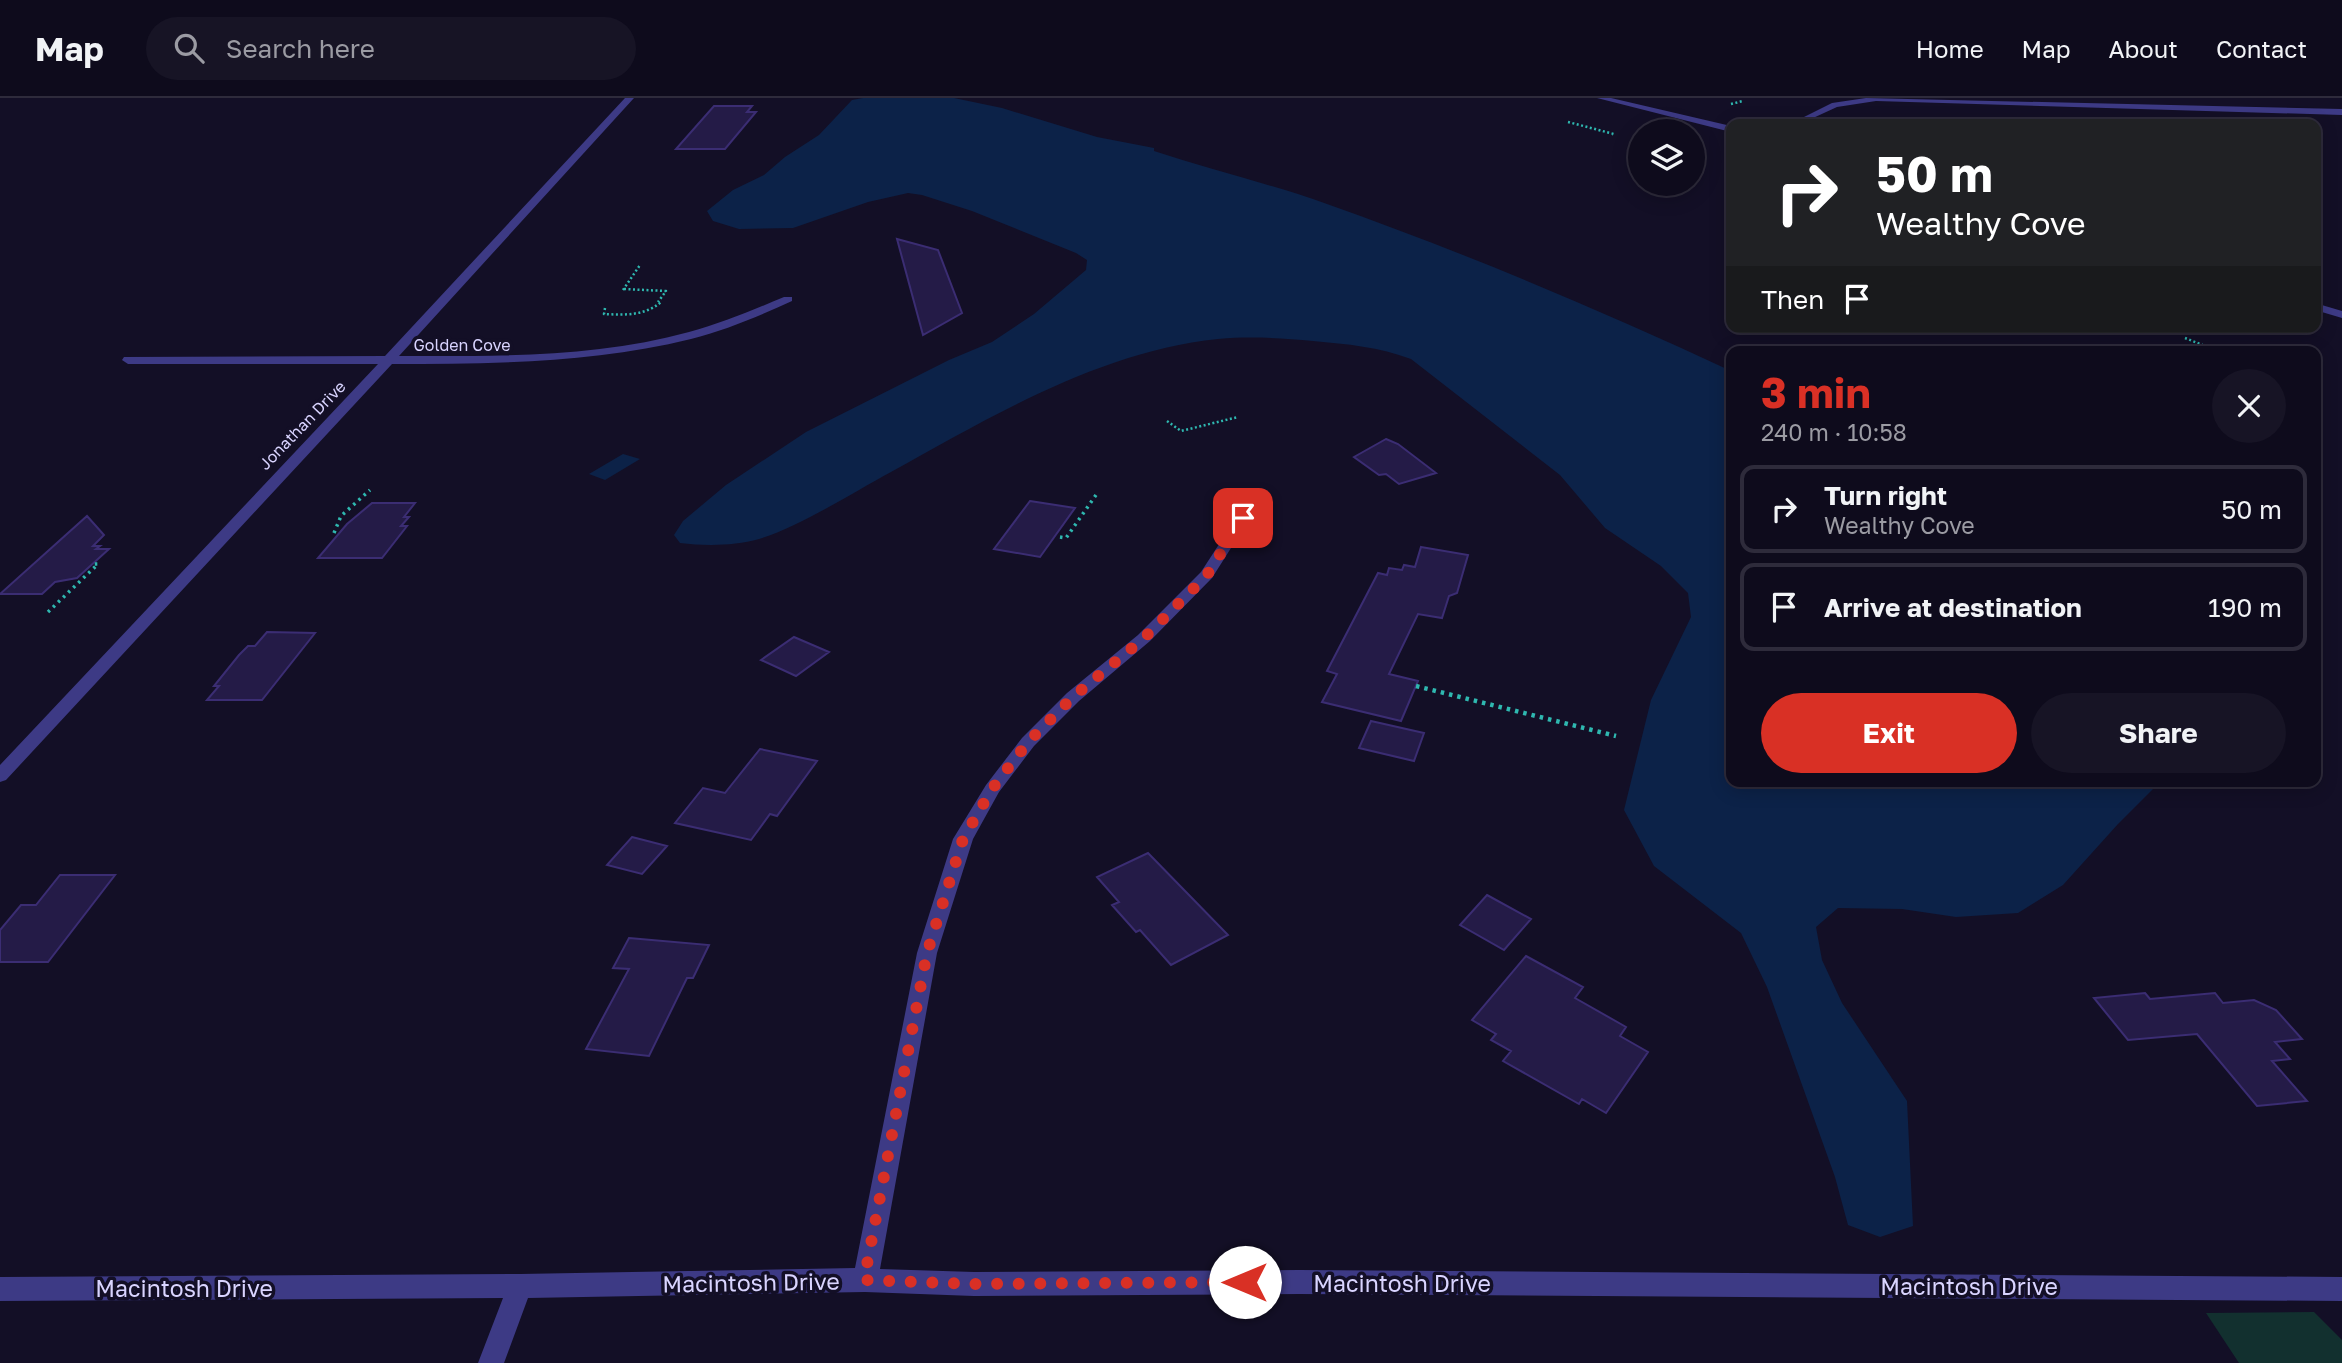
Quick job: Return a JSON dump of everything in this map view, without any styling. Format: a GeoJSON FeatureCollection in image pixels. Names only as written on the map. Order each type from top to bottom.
{"type":"FeatureCollection","features":[{"type":"Feature","properties":{"kind":"street","name":"Jonathan Drive"},"geometry":{"type":"LineString","coordinates":[[0,776],[630,98]]}},
{"type":"Feature","properties":{"kind":"street"},"geometry":{"type":"LineString","coordinates":[[1601,98],[1726,128]]}},
{"type":"Feature","properties":{"kind":"street"},"geometry":{"type":"LineString","coordinates":[[1805,119],[1842,103],[1892,98],[2234,111],[2342,112]]}},
{"type":"Feature","properties":{"kind":"street","name":"Golden Cove"},"geometry":{"type":"LineString","coordinates":[[128,360],[545,359],[646,346],[724,325],[788,299]]}},
{"type":"Feature","properties":{"kind":"street"},"geometry":{"type":"LineString","coordinates":[[2321,308],[2342,315]]}},
{"type":"Feature","properties":{"kind":"street"},"geometry":{"type":"LineString","coordinates":[[864,1280],[927,953],[963,839],[998,781],[1028,742],[1073,697],[1144,638],[1207,575],[1243,518]]}},
{"type":"Feature","properties":{"kind":"street","name":"Macintosh Drive"},"geometry":{"type":"LineString","coordinates":[[0,1289],[520,1286],[864,1280],[974,1284],[1299,1282],[2342,1289]]}},
{"type":"Feature","properties":{"kind":"street"},"geometry":{"type":"LineString","coordinates":[[491,1363],[520,1286]]}},
{"type":"Feature","properties":{"kind":"path"},"geometry":{"type":"LineString","coordinates":[[1568,122],[1614,133],[1612,135]]}},
{"type":"Feature","properties":{"kind":"path"},"geometry":{"type":"LineString","coordinates":[[605,308],[604,314],[634,313],[652,309],[660,302],[666,291],[623,289],[640,265]]}},
{"type":"Feature","properties":{"kind":"path"},"geometry":{"type":"LineString","coordinates":[[2185,338],[2205,346]]}},
{"type":"Feature","properties":{"kind":"path"},"geometry":{"type":"LineString","coordinates":[[1167,421],[1181,431],[1238,417]]}},
{"type":"Feature","properties":{"kind":"path"},"geometry":{"type":"LineString","coordinates":[[334,533],[341,516],[370,490]]}},
{"type":"Feature","properties":{"kind":"path"},"geometry":{"type":"LineString","coordinates":[[1060,537],[1066,538],[1096,495]]}},
{"type":"Feature","properties":{"kind":"path"},"geometry":{"type":"LineString","coordinates":[[48,612],[98,564],[93,564]]}},
{"type":"Feature","properties":{"kind":"path"},"geometry":{"type":"LineString","coordinates":[[1416,686],[1616,736]]}},
{"type":"Feature","properties":{"kind":"green space"},"geometry":{"type":"Polygon","coordinates":[[[2314,1312],[2342,1340],[2342,1363],[2239,1363],[2206,1313],[2314,1312]]]}},
{"type":"Feature","properties":{"kind":"water"},"geometry":{"type":"Polygon","coordinates":[[[954,98],[1002,108],[1097,137],[1154,148],[1154,151],[1306,197],[1430,242],[1582,304],[1726,369],[1726,787],[2155,787],[2063,885],[2018,913],[1956,917],[1902,909],[1838,908],[1816,927],[1822,960],[1842,1003],[1907,1101],[1913,1226],[1880,1237],[1848,1225],[1835,1177],[1767,987],[1741,933],[1654,866],[1624,810],[1651,700],[1691,617],[1688,593],[1661,566],[1605,528],[1560,475],[1411,359],[1363,347],[1277,338],[1230,338],[1174,346],[1132,357],[1048,389],[968,429],[809,518],[775,533],[730,544],[680,543],[674,535],[683,521],[726,485],[806,432],[949,360],[992,342],[1034,314],[1086,270],[1087,260],[1076,253],[972,211],[908,193],[868,202],[793,228],[739,229],[713,221],[707,211],[733,190],[764,175],[785,157],[819,135],[852,100],[954,98]]]}},
{"type":"Feature","properties":{"kind":"water"},"geometry":{"type":"Polygon","coordinates":[[[623,454],[640,459],[605,480],[589,474],[623,454]]]}},
{"type":"Feature","properties":{"kind":"building"},"geometry":{"type":"Polygon","coordinates":[[[714,106],[752,106],[747,112],[756,112],[725,149],[676,149],[714,106]]]}},
{"type":"Feature","properties":{"kind":"building"},"geometry":{"type":"Polygon","coordinates":[[[897,239],[938,250],[962,313],[923,335],[897,239]]]}},
{"type":"Feature","properties":{"kind":"building"},"geometry":{"type":"Polygon","coordinates":[[[1386,439],[1398,444],[1436,473],[1399,484],[1386,474],[1379,475],[1354,457],[1386,439]]]}},
{"type":"Feature","properties":{"kind":"building"},"geometry":{"type":"Polygon","coordinates":[[[1030,501],[1075,508],[1040,557],[994,549],[1030,501]]]}},
{"type":"Feature","properties":{"kind":"building"},"geometry":{"type":"Polygon","coordinates":[[[372,503],[415,503],[404,517],[409,517],[401,526],[407,526],[382,558],[318,558],[347,524],[372,503]]]}},
{"type":"Feature","properties":{"kind":"building"},"geometry":{"type":"Polygon","coordinates":[[[87,516],[104,535],[93,546],[100,546],[96,549],[109,549],[77,578],[55,582],[42,594],[0,594],[87,516]]]}},
{"type":"Feature","properties":{"kind":"building"},"geometry":{"type":"Polygon","coordinates":[[[1421,547],[1468,555],[1457,593],[1449,596],[1442,618],[1418,614],[1389,674],[1418,681],[1401,721],[1322,702],[1337,674],[1327,671],[1378,573],[1387,575],[1389,568],[1402,570],[1404,565],[1415,567],[1421,547]]]}},
{"type":"Feature","properties":{"kind":"building"},"geometry":{"type":"Polygon","coordinates":[[[267,632],[315,633],[262,700],[207,700],[219,686],[214,686],[239,655],[248,646],[255,646],[267,632]]]}},
{"type":"Feature","properties":{"kind":"building"},"geometry":{"type":"Polygon","coordinates":[[[794,637],[829,652],[796,676],[761,660],[794,637]]]}},
{"type":"Feature","properties":{"kind":"building"},"geometry":{"type":"Polygon","coordinates":[[[1371,721],[1424,733],[1414,761],[1359,748],[1371,721]]]}},
{"type":"Feature","properties":{"kind":"building"},"geometry":{"type":"Polygon","coordinates":[[[760,749],[817,761],[777,816],[770,814],[751,840],[675,823],[703,788],[725,793],[760,749]]]}},
{"type":"Feature","properties":{"kind":"building"},"geometry":{"type":"Polygon","coordinates":[[[632,837],[667,846],[642,874],[607,865],[632,837]]]}},
{"type":"Feature","properties":{"kind":"building"},"geometry":{"type":"Polygon","coordinates":[[[1148,853],[1228,935],[1171,965],[1140,930],[1136,932],[1112,905],[1119,902],[1097,877],[1148,853]]]}},
{"type":"Feature","properties":{"kind":"building"},"geometry":{"type":"Polygon","coordinates":[[[60,875],[115,875],[48,962],[0,962],[0,930],[21,905],[36,905],[60,875]]]}},
{"type":"Feature","properties":{"kind":"building"},"geometry":{"type":"Polygon","coordinates":[[[1487,895],[1531,919],[1504,950],[1460,925],[1487,895]]]}},
{"type":"Feature","properties":{"kind":"building"},"geometry":{"type":"Polygon","coordinates":[[[629,938],[709,945],[693,978],[687,978],[649,1056],[586,1049],[629,969],[613,968],[629,938]]]}},
{"type":"Feature","properties":{"kind":"building"},"geometry":{"type":"Polygon","coordinates":[[[1526,956],[1583,987],[1575,998],[1626,1027],[1620,1036],[1648,1052],[1606,1113],[1582,1099],[1579,1104],[1503,1061],[1511,1051],[1491,1040],[1496,1034],[1472,1020],[1526,956]]]}},
{"type":"Feature","properties":{"kind":"building"},"geometry":{"type":"Polygon","coordinates":[[[2145,993],[2150,999],[2215,993],[2223,1003],[2254,1000],[2276,1010],[2302,1039],[2275,1042],[2290,1059],[2272,1061],[2307,1101],[2257,1106],[2197,1034],[2128,1040],[2094,998],[2145,993]]]}},
{"type":"Feature","properties":{"kind":"route"},"geometry":{"type":"LineString","coordinates":[[1243,518],[1207,575],[1144,638],[1073,697],[1028,742],[992,789],[963,839],[927,953],[864,1280],[974,1284],[1245,1282]]}}]}
